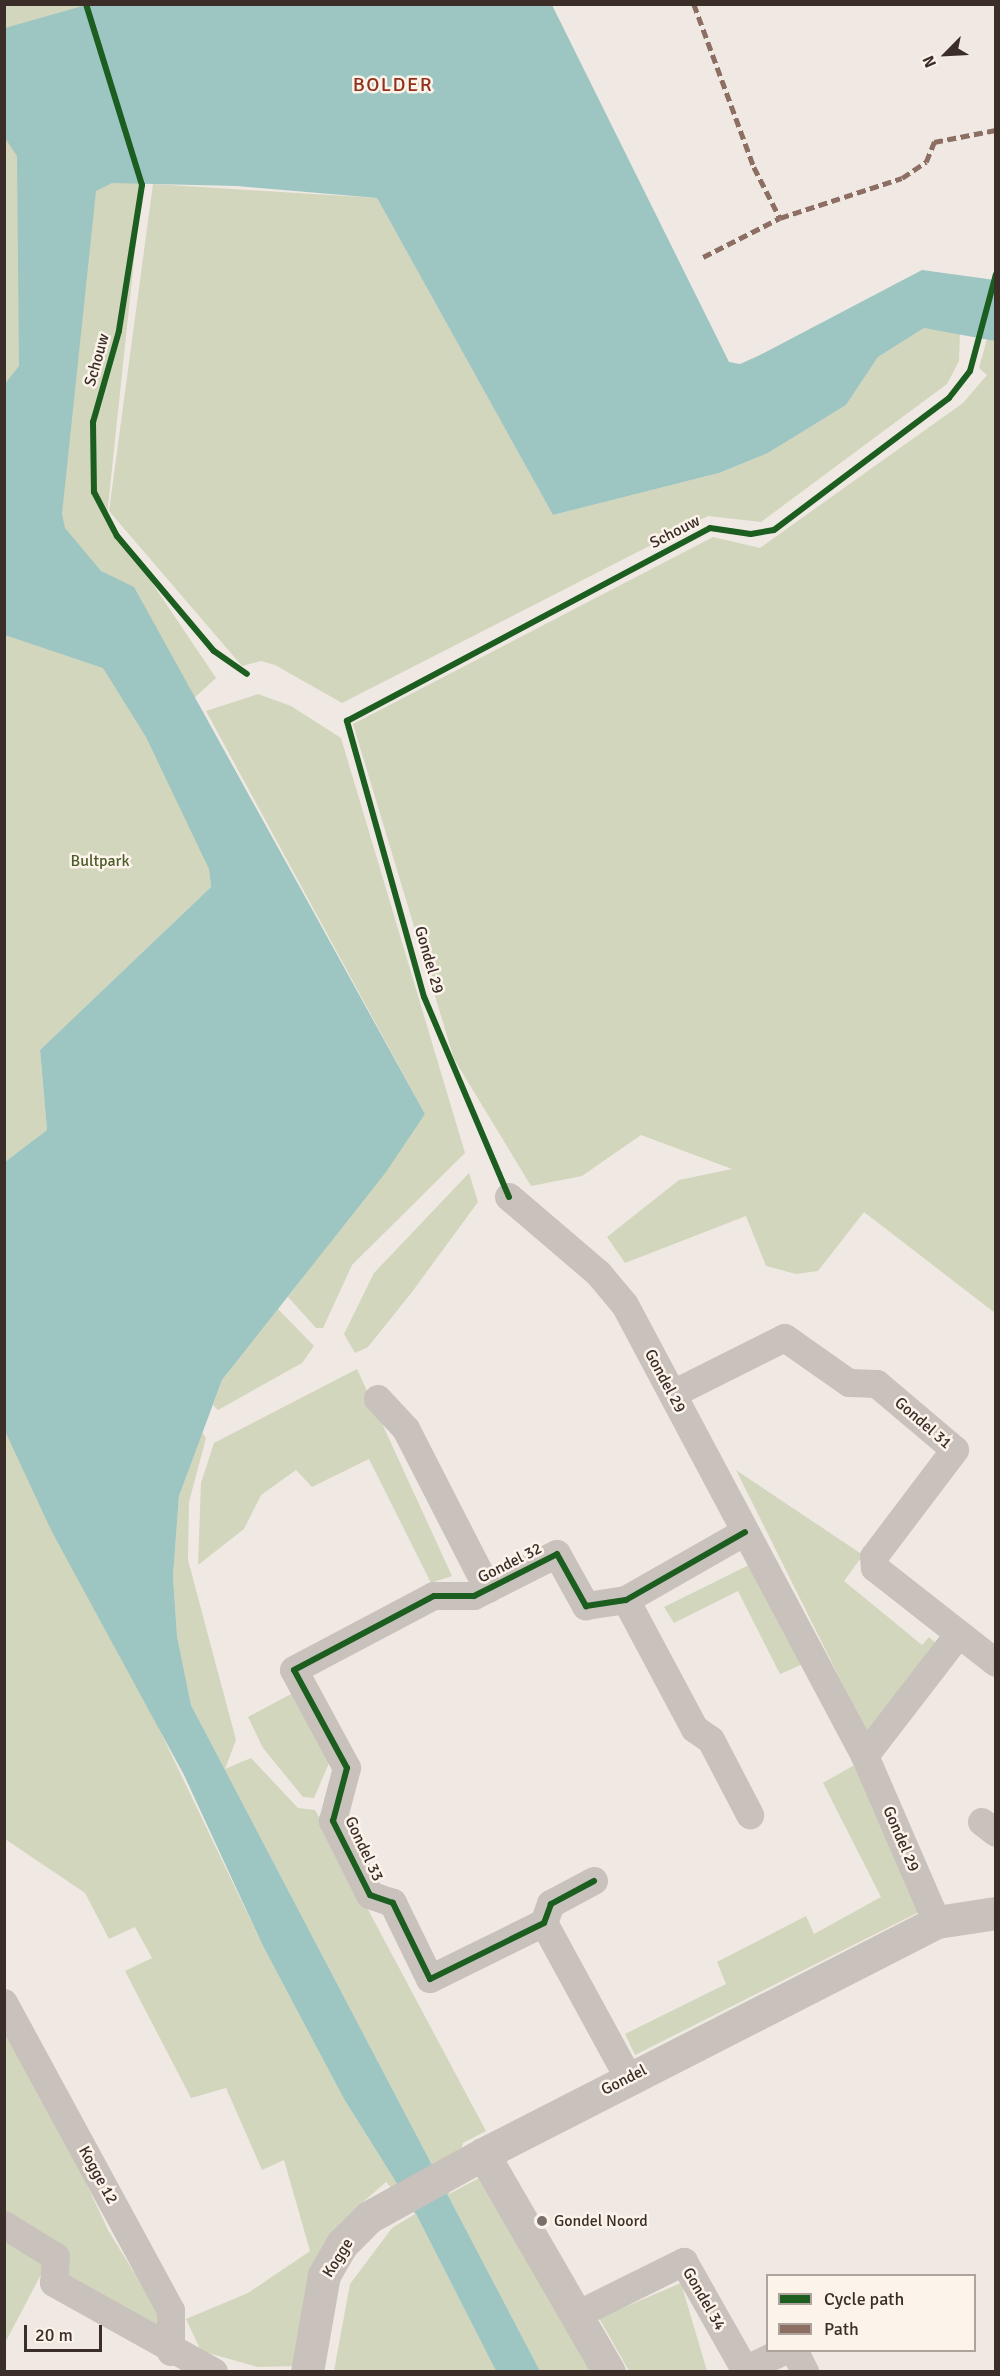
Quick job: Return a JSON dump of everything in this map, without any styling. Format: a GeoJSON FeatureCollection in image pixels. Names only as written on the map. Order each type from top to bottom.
{"type":"FeatureCollection","features":[{"type":"Feature","properties":{"kind":"street","name":"Gondel 29"},"geometry":{"type":"LineString","coordinates":[[508,1197],[599,1274],[625,1305],[865,1756],[937,1922]]}},
{"type":"Feature","properties":{"kind":"street","name":"Gondel 31"},"geometry":{"type":"LineString","coordinates":[[673,1394],[785,1338],[849,1383],[877,1384],[955,1450],[874,1557],[875,1568],[959,1634]]}},
{"type":"Feature","properties":{"kind":"street","name":"Gondel 32"},"geometry":{"type":"LineString","coordinates":[[378,1399],[406,1429],[488,1589]]}},
{"type":"Feature","properties":{"kind":"street","name":"Gondel 32"},"geometry":{"type":"LineString","coordinates":[[294,1670],[434,1596],[474,1596],[557,1554],[586,1606],[626,1600],[746,1533]]}},
{"type":"Feature","properties":{"kind":"street"},"geometry":{"type":"LineString","coordinates":[[626,1600],[695,1729],[711,1740],[750,1815]]}},
{"type":"Feature","properties":{"kind":"street"},"geometry":{"type":"LineString","coordinates":[[865,1756],[959,1634],[996,1662]]}},
{"type":"Feature","properties":{"kind":"street","name":"Gondel 33"},"geometry":{"type":"LineString","coordinates":[[294,1670],[347,1768],[333,1821],[370,1895],[393,1903],[430,1979],[544,1923]]}},
{"type":"Feature","properties":{"kind":"street"},"geometry":{"type":"LineString","coordinates":[[594,1881],[551,1904],[544,1923],[628,2077]]}},
{"type":"Feature","properties":{"kind":"street","name":"Gondel"},"geometry":{"type":"LineString","coordinates":[[472,2160],[628,2077],[937,1922],[996,1913]]}},
{"type":"Feature","properties":{"kind":"street","name":"Kogge 12"},"geometry":{"type":"LineString","coordinates":[[4,2003],[171,2311],[171,2352]]}},
{"type":"Feature","properties":{"kind":"street"},"geometry":{"type":"LineString","coordinates":[[472,2160],[575,2316],[609,2372]]}},
{"type":"Feature","properties":{"kind":"street","name":"Kogge"},"geometry":{"type":"LineString","coordinates":[[307,2372],[324,2275],[342,2244],[369,2217],[472,2160]]}},
{"type":"Feature","properties":{"kind":"street"},"geometry":{"type":"LineString","coordinates":[[4,2225],[56,2257],[54,2283],[171,2352],[214,2372]]}},
{"type":"Feature","properties":{"kind":"street","name":"Gondel 34"},"geometry":{"type":"LineString","coordinates":[[575,2316],[684,2262],[745,2370],[782,2352]]}},
{"type":"Feature","properties":{"kind":"street"},"geometry":{"type":"LineString","coordinates":[[795,2352],[805,2372]]}},
{"type":"Feature","properties":{"kind":"green space","name":"Bultpark"},"geometry":{"type":"Polygon","coordinates":[[[4,5],[86,5],[142,185],[107,516],[216,678],[192,700],[211,887],[40,1050],[47,1130],[4,1163],[4,5]]]}},
{"type":"Feature","properties":{"kind":"green space"},"geometry":{"type":"Polygon","coordinates":[[[153,184],[377,198],[553,515],[719,473],[768,453],[846,405],[878,357],[924,328],[960,333],[959,361],[947,384],[761,522],[708,516],[342,703],[275,665],[261,661],[242,666],[109,511],[153,184]]]}},
{"type":"Feature","properties":{"kind":"green space"},"geometry":{"type":"Polygon","coordinates":[[[987,339],[995,341],[995,1313],[864,1212],[818,1271],[796,1274],[766,1266],[746,1216],[625,1263],[607,1237],[679,1180],[732,1169],[641,1135],[582,1176],[531,1186],[454,1059],[353,724],[713,537],[760,548],[963,403],[987,375],[979,368],[987,339]]]}},
{"type":"Feature","properties":{"kind":"green space"},"geometry":{"type":"Polygon","coordinates":[[[258,694],[291,706],[341,738],[465,1153],[352,1265],[323,1328],[316,1328],[288,1297],[425,1114],[206,711],[258,694]]]}},
{"type":"Feature","properties":{"kind":"green space"},"geometry":{"type":"Polygon","coordinates":[[[469,1173],[478,1202],[412,1292],[368,1347],[355,1353],[344,1334],[374,1273],[469,1173]]]}},
{"type":"Feature","properties":{"kind":"green space"},"geometry":{"type":"Polygon","coordinates":[[[278,1309],[314,1346],[302,1363],[218,1410],[213,1405],[222,1380],[278,1309]]]}},
{"type":"Feature","properties":{"kind":"green space"},"geometry":{"type":"Polygon","coordinates":[[[357,1369],[452,1576],[431,1583],[369,1459],[312,1487],[296,1470],[261,1495],[244,1529],[198,1565],[201,1483],[214,1443],[357,1369]]]}},
{"type":"Feature","properties":{"kind":"green space"},"geometry":{"type":"Polygon","coordinates":[[[4,1402],[52,1532],[140,1689],[263,1946],[344,2099],[416,2214],[496,2371],[334,2371],[350,2284],[392,2228],[415,2214],[386,2182],[354,2210],[297,2366],[258,2367],[201,2351],[186,2319],[248,2293],[310,2251],[284,2160],[262,2170],[226,2088],[191,2098],[125,1971],[152,1958],[135,1927],[109,1939],[85,1893],[5,1839],[4,1402]]]}},
{"type":"Feature","properties":{"kind":"green space"},"geometry":{"type":"Polygon","coordinates":[[[202,1432],[206,1438],[189,1502],[188,1560],[236,1740],[225,1769],[251,1758],[298,1808],[315,1810],[486,2131],[463,2143],[449,2194],[481,2177],[594,2371],[540,2371],[191,1705],[177,1636],[173,1576],[179,1496],[202,1432]]]}},
{"type":"Feature","properties":{"kind":"green space"},"geometry":{"type":"Polygon","coordinates":[[[736,1470],[863,1555],[844,1581],[922,1645],[929,1637],[938,1645],[868,1735],[736,1470]]]}},
{"type":"Feature","properties":{"kind":"green space"},"geometry":{"type":"Polygon","coordinates":[[[749,1565],[803,1664],[780,1674],[738,1591],[674,1623],[664,1607],[749,1565]]]}},
{"type":"Feature","properties":{"kind":"green space"},"geometry":{"type":"Polygon","coordinates":[[[293,1693],[329,1763],[314,1798],[303,1797],[263,1748],[248,1717],[293,1693]]]}},
{"type":"Feature","properties":{"kind":"green space"},"geometry":{"type":"Polygon","coordinates":[[[856,1764],[919,1912],[635,2055],[625,2034],[726,1984],[717,1962],[806,1916],[814,1934],[881,1897],[823,1783],[856,1764]]]}},
{"type":"Feature","properties":{"kind":"green space"},"geometry":{"type":"Polygon","coordinates":[[[4,2008],[108,2230],[166,2325],[152,2325],[46,2265],[5,2343],[4,2008]]]}},
{"type":"Feature","properties":{"kind":"green space"},"geometry":{"type":"Polygon","coordinates":[[[681,2283],[707,2371],[629,2371],[599,2318],[681,2283]]]}},
{"type":"Feature","properties":{"kind":"water"},"geometry":{"type":"Polygon","coordinates":[[[86,5],[552,5],[729,362],[740,364],[758,356],[922,270],[995,280],[995,341],[924,328],[878,357],[846,405],[768,453],[719,473],[553,515],[377,198],[237,186],[112,183],[96,191],[62,514],[65,528],[101,571],[134,587],[425,1114],[386,1172],[222,1380],[179,1496],[173,1576],[177,1636],[191,1705],[540,2371],[496,2371],[416,2214],[344,2099],[263,1946],[184,1775],[52,1532],[5,1431],[5,1162],[47,1130],[40,1050],[211,887],[209,869],[146,737],[103,668],[5,635],[4,385],[19,366],[17,156],[5,138],[5,28],[86,5]]]}},
{"type":"Feature","properties":{"kind":"marked path"},"geometry":{"type":"LineString","coordinates":[[694,4],[754,167],[780,218]]}},
{"type":"Feature","properties":{"kind":"marked path"},"geometry":{"type":"LineString","coordinates":[[703,257],[780,218],[902,178],[926,162],[934,142],[996,130]]}},
{"type":"Feature","properties":{"kind":"cycle path","name":"Schouw"},"geometry":{"type":"LineString","coordinates":[[86,4],[142,185],[119,331],[93,422],[94,492],[117,536],[214,651],[247,674]]}},
{"type":"Feature","properties":{"kind":"cycle path","name":"Schouw"},"geometry":{"type":"LineString","coordinates":[[509,1197],[424,997],[347,721],[710,528],[751,534],[774,530],[949,398],[970,371],[996,274]]}},
{"type":"Feature","properties":{"kind":"cycle path"},"geometry":{"type":"LineString","coordinates":[[594,1881],[551,1904],[544,1923],[430,1979],[393,1903],[370,1895],[333,1821],[347,1768],[294,1670],[434,1596],[474,1596],[557,1554],[586,1606],[626,1600],[745,1532]]}},
{"type":"Feature","properties":{"kind":"place","name":"Gondel Noord"},"geometry":{"type":"Point","coordinates":[542,2221]}},
{"type":"Feature","properties":{"kind":"district","name":"BOLDER"},"geometry":{"type":"Point","coordinates":[393,84]}}]}
